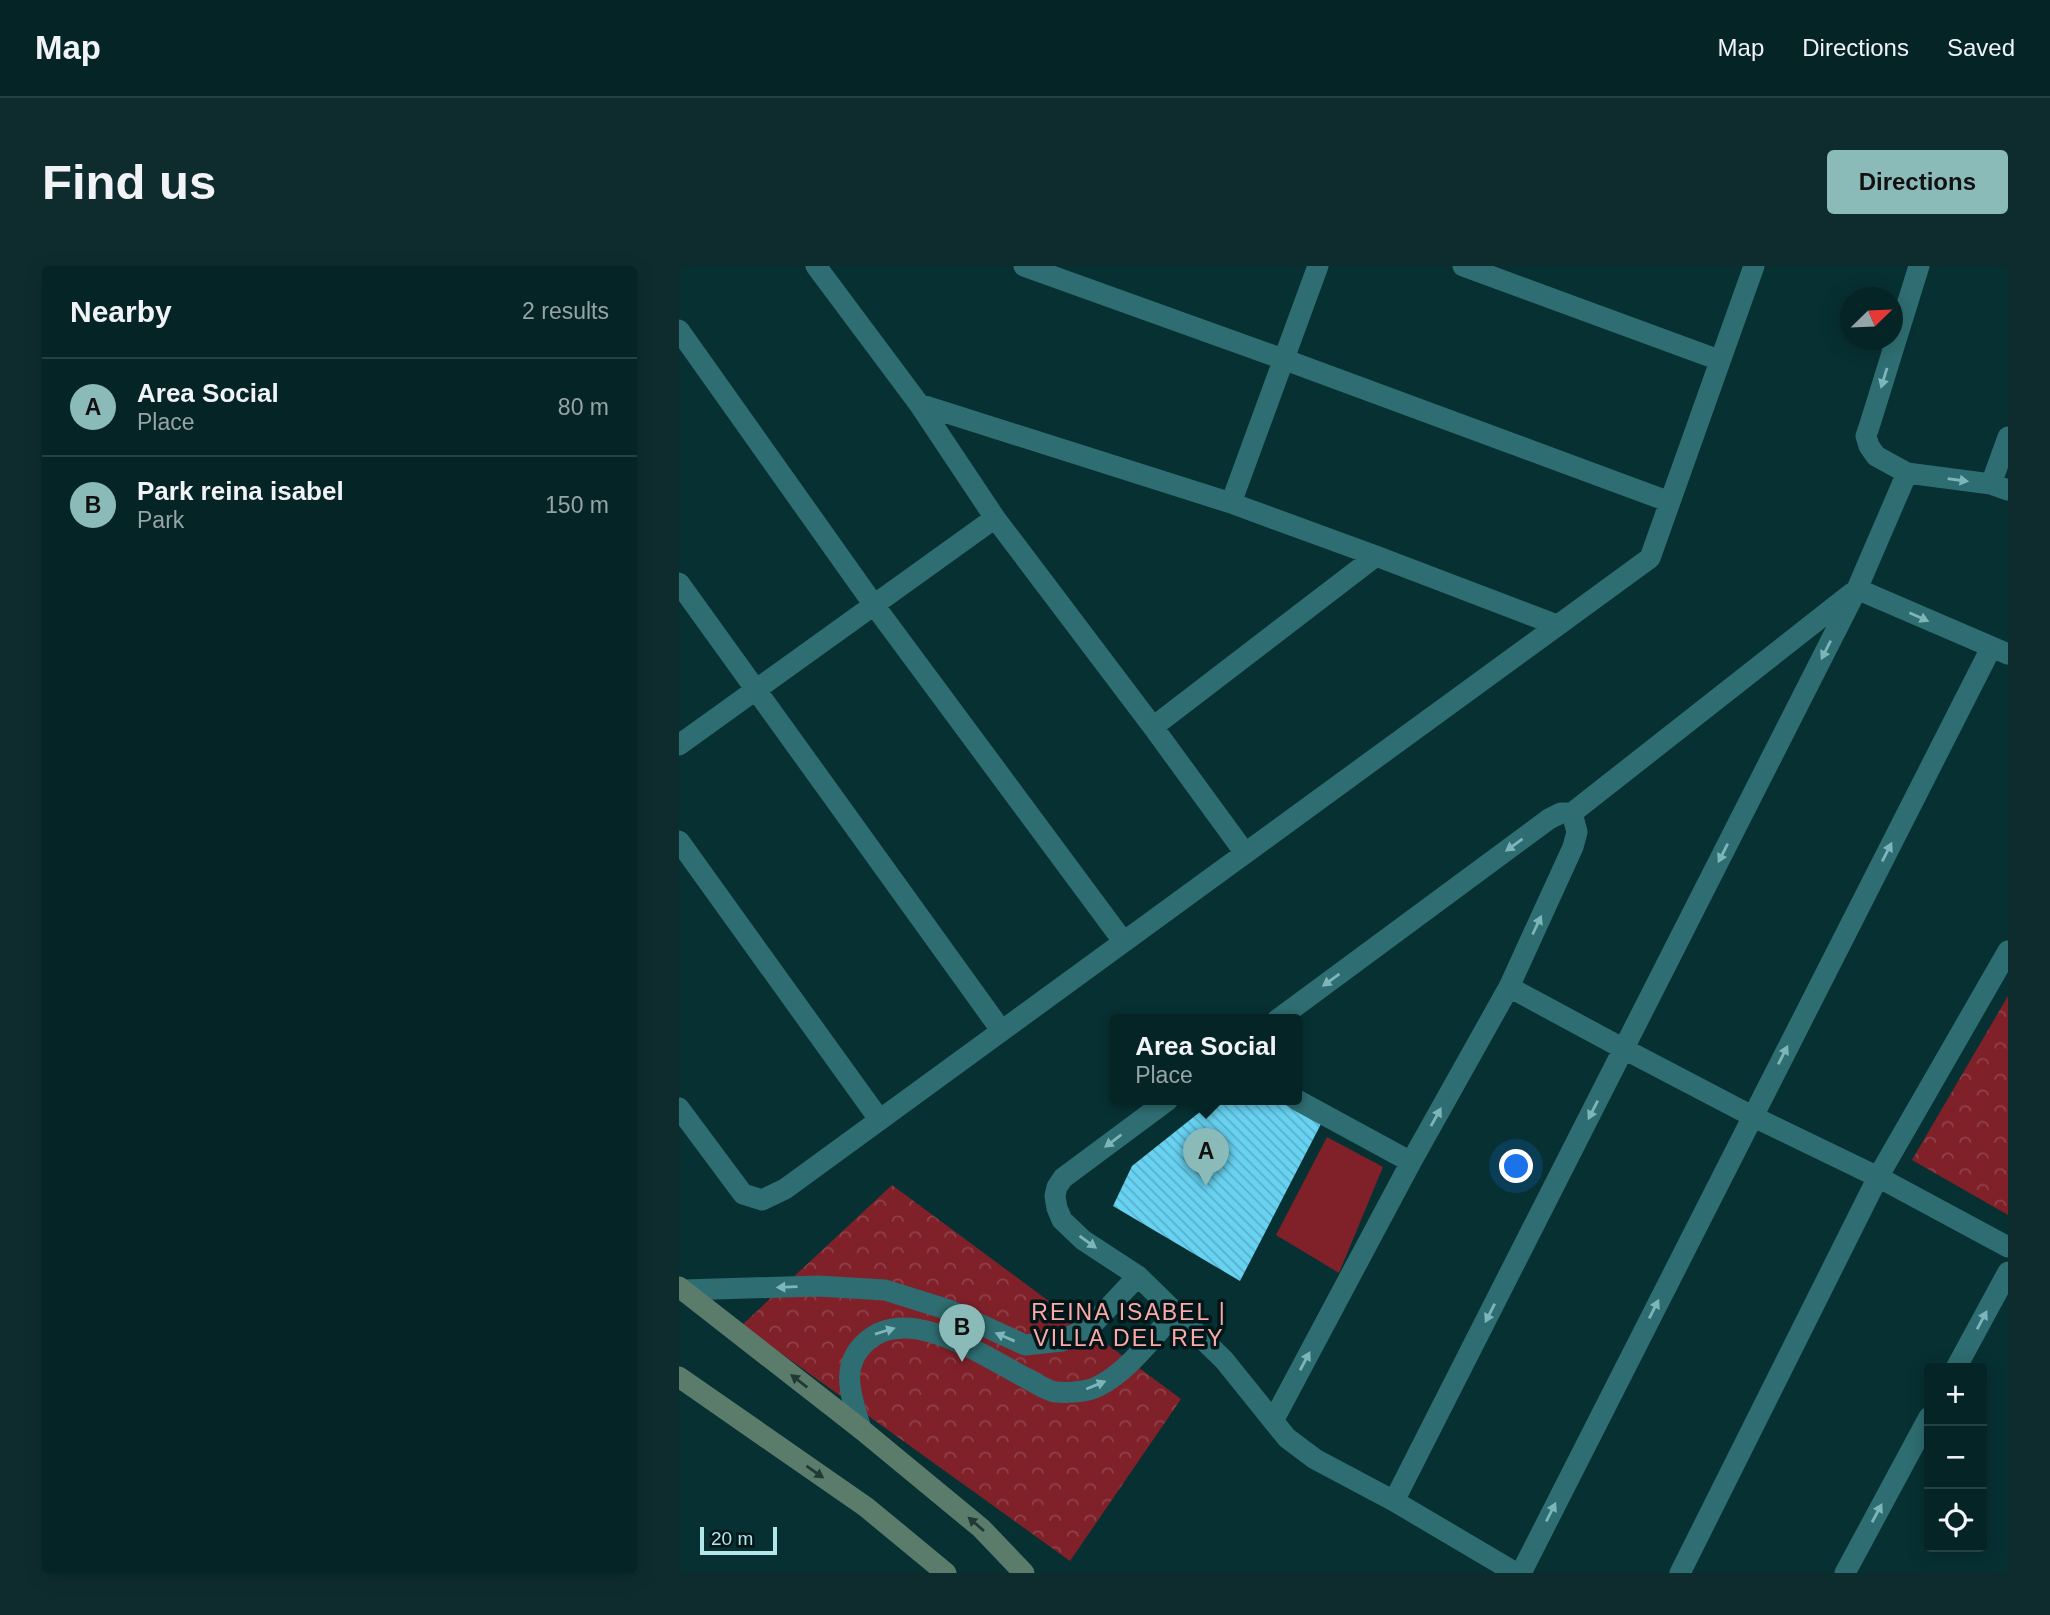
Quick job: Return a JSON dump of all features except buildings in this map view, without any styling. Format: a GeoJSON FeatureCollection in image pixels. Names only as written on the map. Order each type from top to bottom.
{"type":"FeatureCollection","features":[{"type":"Feature","properties":{"kind":"street"},"geometry":{"type":"LineString","coordinates":[[817,266],[919,404],[995,518],[1245,853]]}},
{"type":"Feature","properties":{"kind":"street"},"geometry":{"type":"LineString","coordinates":[[1024,266],[1670,502]]}},
{"type":"Feature","properties":{"kind":"street"},"geometry":{"type":"LineString","coordinates":[[1231,503],[1318,266]]}},
{"type":"Feature","properties":{"kind":"street"},"geometry":{"type":"LineString","coordinates":[[1463,266],[1719,360]]}},
{"type":"Feature","properties":{"kind":"street"},"geometry":{"type":"LineString","coordinates":[[679,1108],[743,1194],[762,1200],[785,1189],[1650,558],[1754,266]]}},
{"type":"Feature","properties":{"kind":"street"},"geometry":{"type":"LineString","coordinates":[[1919,266],[1866,436],[1869,446],[1876,456],[1907,473],[2000,487],[2008,437]]}},
{"type":"Feature","properties":{"kind":"street"},"geometry":{"type":"LineString","coordinates":[[679,330],[874,605],[1122,941]]}},
{"type":"Feature","properties":{"kind":"street"},"geometry":{"type":"LineString","coordinates":[[919,404],[1231,503],[1557,625]]}},
{"type":"Feature","properties":{"kind":"street"},"geometry":{"type":"LineString","coordinates":[[1394,1502],[1857,589],[1907,473]]}},
{"type":"Feature","properties":{"kind":"street"},"geometry":{"type":"LineString","coordinates":[[679,745],[995,518]]}},
{"type":"Feature","properties":{"kind":"street"},"geometry":{"type":"LineString","coordinates":[[1153,727],[1376,556]]}},
{"type":"Feature","properties":{"kind":"street"},"geometry":{"type":"LineString","coordinates":[[679,583],[1001,1030]]}},
{"type":"Feature","properties":{"kind":"street"},"geometry":{"type":"LineString","coordinates":[[1161,1105],[1063,1178],[1057,1186],[1055,1196],[1062,1220],[1083,1240],[1137,1276],[1224,1360],[1287,1438],[1315,1459],[1518,1573],[1752,1116],[2000,651],[1857,589]]}},
{"type":"Feature","properties":{"kind":"street"},"geometry":{"type":"LineString","coordinates":[[1285,1014],[1549,819],[1561,813],[1572,813],[1857,589]]}},
{"type":"Feature","properties":{"kind":"street"},"geometry":{"type":"LineString","coordinates":[[1273,1421],[1411,1162],[1509,986],[1573,847],[1577,832],[1572,813]]}},
{"type":"Feature","properties":{"kind":"street"},"geometry":{"type":"LineString","coordinates":[[679,841],[879,1119]]}},
{"type":"Feature","properties":{"kind":"street"},"geometry":{"type":"LineString","coordinates":[[1680,1573],[1878,1177],[2008,951]]}},
{"type":"Feature","properties":{"kind":"street"},"geometry":{"type":"LineString","coordinates":[[1509,986],[1752,1116],[1878,1177],[2008,1247]]}},
{"type":"Feature","properties":{"kind":"street"},"geometry":{"type":"LineString","coordinates":[[1302,1103],[1411,1162]]}},
{"type":"Feature","properties":{"kind":"street"},"geometry":{"type":"LineString","coordinates":[[1959,1363],[2008,1272]]}},
{"type":"Feature","properties":{"kind":"street"},"geometry":{"type":"LineString","coordinates":[[681,1288],[818,1286],[885,1290],[949,1310],[1025,1345],[1062,1341],[1092,1325],[1137,1276]]}},
{"type":"Feature","properties":{"kind":"street"},"geometry":{"type":"LineString","coordinates":[[681,1288],[861,1429],[981,1528],[1024,1573]]}},
{"type":"Feature","properties":{"kind":"street"},"geometry":{"type":"LineString","coordinates":[[861,1429],[852,1396],[849,1368],[858,1349],[876,1332],[899,1327],[929,1330],[1055,1392],[1088,1390],[1109,1380],[1175,1313]]}},
{"type":"Feature","properties":{"kind":"street"},"geometry":{"type":"LineString","coordinates":[[679,1377],[866,1507],[946,1573]]}},
{"type":"Feature","properties":{"kind":"street"},"geometry":{"type":"LineString","coordinates":[[1845,1573],[1925,1426]]}},
{"type":"Feature","properties":{"kind":"green space"},"geometry":{"type":"Polygon","coordinates":[[[2008,996],[2008,1215],[1912,1160],[2008,996]]]}},
{"type":"Feature","properties":{"kind":"green space"},"geometry":{"type":"Polygon","coordinates":[[[1327,1137],[1383,1167],[1339,1273],[1276,1235],[1327,1137]]]}},
{"type":"Feature","properties":{"kind":"green space"},"geometry":{"type":"Polygon","coordinates":[[[892,1185],[1181,1399],[1070,1561],[742,1325],[892,1185]]]}},
{"type":"Feature","properties":{"kind":"place","name":"Area Social"},"geometry":{"type":"Point","coordinates":[1206,1186]}},
{"type":"Feature","properties":{"kind":"place","name":"Park reina isabel"},"geometry":{"type":"Point","coordinates":[962,1362]}},
{"type":"Feature","properties":{"kind":"district","name":"REINA ISABEL | VILLA DEL REY"},"geometry":{"type":"Point","coordinates":[1129,1325]}}]}
